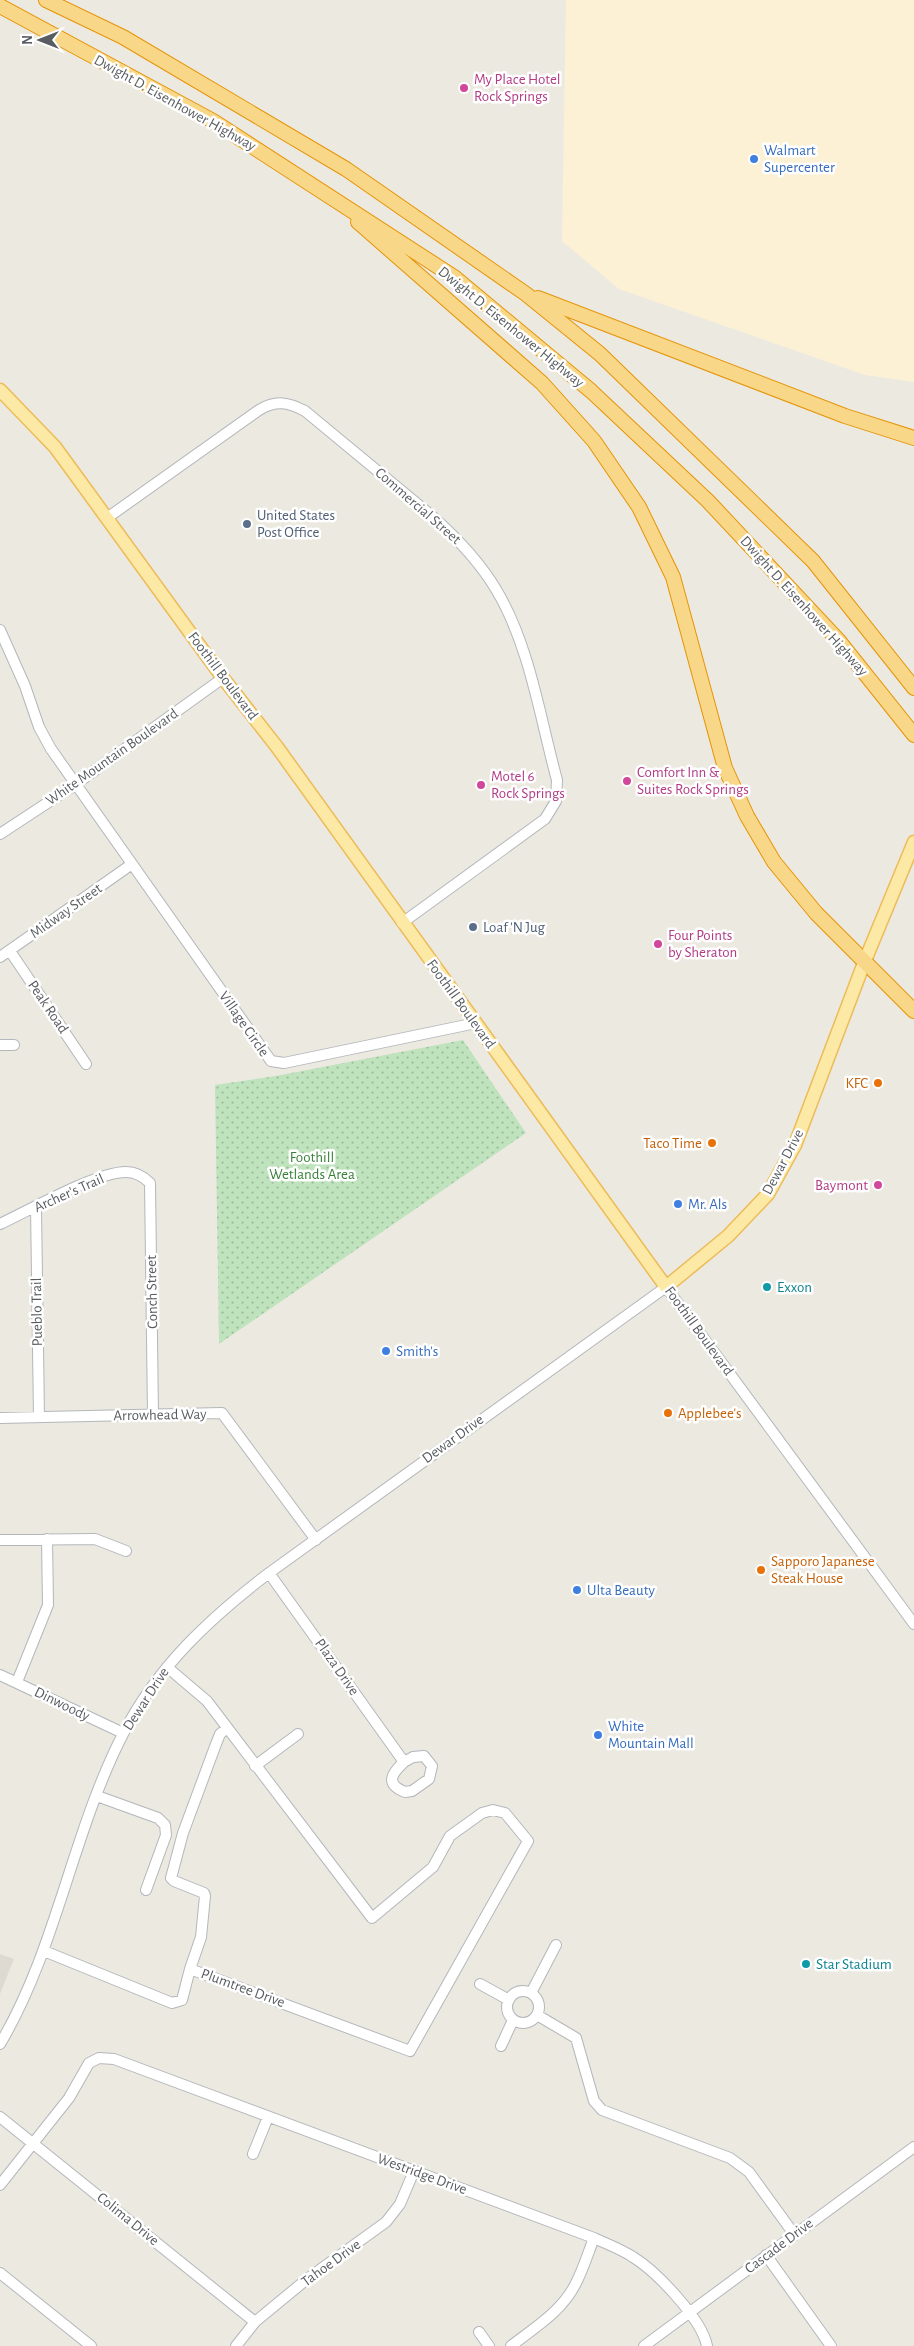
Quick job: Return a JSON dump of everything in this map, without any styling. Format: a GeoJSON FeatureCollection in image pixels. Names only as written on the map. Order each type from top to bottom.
{"type":"FeatureCollection","features":[{"type":"Feature","properties":{"kind":"highway","name":"Dwight D. Eisenhower Highway"},"geometry":{"type":"LineString","coordinates":[[46,0],[122,37],[346,168],[526,294],[600,354],[813,561],[914,688]]}},
{"type":"Feature","properties":{"kind":"highway","name":"Dwight D. Eisenhower Highway"},"geometry":{"type":"LineString","coordinates":[[0,6],[213,120],[454,277],[598,398],[715,508],[840,641],[911,732]]}},
{"type":"Feature","properties":{"kind":"highway"},"geometry":{"type":"LineString","coordinates":[[319,188],[542,383],[594,441],[639,507],[673,577],[725,768],[747,816],[774,862],[816,913],[914,1012]]}},
{"type":"Feature","properties":{"kind":"highway"},"geometry":{"type":"LineString","coordinates":[[526,294],[845,416],[914,438]]}},
{"type":"Feature","properties":{"kind":"main road","name":"Foothill Boulevard"},"geometry":{"type":"LineString","coordinates":[[0,390],[54,447],[107,518],[223,678],[277,747],[402,923],[572,1154],[666,1286]]}},
{"type":"Feature","properties":{"kind":"main road","name":"Dewar Drive"},"geometry":{"type":"LineString","coordinates":[[666,1286],[728,1236],[768,1194],[795,1145],[864,963],[914,842]]}},
{"type":"Feature","properties":{"kind":"street","name":"Commercial Street"},"geometry":{"type":"LineString","coordinates":[[107,518],[259,410],[270,403],[283,402],[305,411],[432,516],[452,534],[475,560],[497,590],[513,622],[524,652],[557,780],[556,801],[545,819],[402,923]]}},
{"type":"Feature","properties":{"kind":"street","name":"Village Circle"},"geometry":{"type":"LineString","coordinates":[[0,630],[25,686],[38,727],[51,750],[271,1061],[284,1063],[476,1024]]}},
{"type":"Feature","properties":{"kind":"street","name":"White Mountain Boulevard"},"geometry":{"type":"LineString","coordinates":[[0,834],[76,784],[223,678]]}},
{"type":"Feature","properties":{"kind":"street","name":"Midway Street"},"geometry":{"type":"LineString","coordinates":[[0,957],[132,864]]}},
{"type":"Feature","properties":{"kind":"street","name":"Peak Road"},"geometry":{"type":"LineString","coordinates":[[10,950],[86,1064]]}},
{"type":"Feature","properties":{"kind":"street"},"geometry":{"type":"LineString","coordinates":[[0,1045],[14,1045]]}},
{"type":"Feature","properties":{"kind":"street","name":"Archer's Trail"},"geometry":{"type":"LineString","coordinates":[[0,1224],[103,1176],[126,1172],[140,1174]]}},
{"type":"Feature","properties":{"kind":"street","name":"Conch Street"},"geometry":{"type":"LineString","coordinates":[[140,1174],[150,1183],[154,1415]]}},
{"type":"Feature","properties":{"kind":"street","name":"Pueblo Trail"},"geometry":{"type":"LineString","coordinates":[[36,1207],[38,1417]]}},
{"type":"Feature","properties":{"kind":"street","name":"Dewar Drive"},"geometry":{"type":"LineString","coordinates":[[0,2044],[12,2023],[44,1951],[97,1796],[123,1734],[143,1700],[167,1667],[202,1628],[269,1573],[666,1286]]}},
{"type":"Feature","properties":{"kind":"street","name":"Foothill Boulevard"},"geometry":{"type":"LineString","coordinates":[[666,1286],[914,1624]]}},
{"type":"Feature","properties":{"kind":"street","name":"Arrowhead Way"},"geometry":{"type":"LineString","coordinates":[[0,1418],[222,1413],[316,1540]]}},
{"type":"Feature","properties":{"kind":"street"},"geometry":{"type":"LineString","coordinates":[[17,1682],[48,1605],[47,1539]]}},
{"type":"Feature","properties":{"kind":"street"},"geometry":{"type":"LineString","coordinates":[[0,1540],[95,1539],[126,1551]]}},
{"type":"Feature","properties":{"kind":"street","name":"Plaza Drive"},"geometry":{"type":"LineString","coordinates":[[269,1573],[404,1762]]}},
{"type":"Feature","properties":{"kind":"street"},"geometry":{"type":"LineString","coordinates":[[167,1667],[201,1694],[255,1766],[298,1734]]}},
{"type":"Feature","properties":{"kind":"street","name":"Dinwoody"},"geometry":{"type":"LineString","coordinates":[[0,1675],[123,1734]]}},
{"type":"Feature","properties":{"kind":"street"},"geometry":{"type":"LineString","coordinates":[[190,1969],[201,1937],[205,1903],[204,1894],[171,1878],[183,1833],[209,1762],[220,1734],[227,1728]]}},
{"type":"Feature","properties":{"kind":"street","name":"Plumtree Drive"},"geometry":{"type":"LineString","coordinates":[[44,1951],[172,2003],[182,2000],[190,1969],[410,2051],[528,1841],[505,1813],[493,1810],[482,1813],[450,1836],[433,1867],[372,1918],[255,1766]]}},
{"type":"Feature","properties":{"kind":"street"},"geometry":{"type":"LineString","coordinates":[[97,1796],[158,1818],[165,1826],[166,1836],[146,1890]]}},
{"type":"Feature","properties":{"kind":"street"},"geometry":{"type":"LineString","coordinates":[[531,1993],[556,1945]]}},
{"type":"Feature","properties":{"kind":"street"},"geometry":{"type":"LineString","coordinates":[[480,1984],[509,2000]]}},
{"type":"Feature","properties":{"kind":"street"},"geometry":{"type":"LineString","coordinates":[[517,1992],[531,1993],[540,2004],[537,2016],[530,2022],[522,2024],[514,2020],[507,2011],[509,2000],[517,1992]]}},
{"type":"Feature","properties":{"kind":"street"},"geometry":{"type":"LineString","coordinates":[[537,2016],[576,2038],[594,2101],[602,2110],[730,2158],[743,2166],[794,2234]]}},
{"type":"Feature","properties":{"kind":"street"},"geometry":{"type":"LineString","coordinates":[[501,2046],[514,2020]]}},
{"type":"Feature","properties":{"kind":"street","name":"Westridge Drive"},"geometry":{"type":"LineString","coordinates":[[34,2143],[69,2098],[89,2063],[99,2058],[114,2059],[594,2238],[634,2257],[657,2277],[689,2313],[706,2340],[707,2346]]}},
{"type":"Feature","properties":{"kind":"street","name":"Colima Drive"},"geometry":{"type":"LineString","coordinates":[[0,2117],[255,2322]]}},
{"type":"Feature","properties":{"kind":"street"},"geometry":{"type":"LineString","coordinates":[[253,2154],[268,2117]]}},
{"type":"Feature","properties":{"kind":"street"},"geometry":{"type":"LineString","coordinates":[[0,2184],[34,2143]]}},
{"type":"Feature","properties":{"kind":"street","name":"Cascade Drive"},"geometry":{"type":"LineString","coordinates":[[644,2346],[914,2146]]}},
{"type":"Feature","properties":{"kind":"street","name":"Tahoe Drive"},"geometry":{"type":"LineString","coordinates":[[236,2346],[255,2322],[307,2279],[386,2222],[400,2204],[414,2171]]}},
{"type":"Feature","properties":{"kind":"street"},"geometry":{"type":"LineString","coordinates":[[511,2346],[550,2317],[563,2303],[575,2286],[594,2238]]}},
{"type":"Feature","properties":{"kind":"street"},"geometry":{"type":"LineString","coordinates":[[766,2255],[832,2346]]}},
{"type":"Feature","properties":{"kind":"street"},"geometry":{"type":"LineString","coordinates":[[0,2273],[91,2346]]}},
{"type":"Feature","properties":{"kind":"street"},"geometry":{"type":"LineString","coordinates":[[478,2332],[489,2346]]}},
{"type":"Feature","properties":{"kind":"shaded area"},"geometry":{"type":"Polygon","coordinates":[[[566,0],[914,0],[914,382],[865,375],[619,289],[562,241],[566,0]]]}},
{"type":"Feature","properties":{"kind":"shaded area"},"geometry":{"type":"Polygon","coordinates":[[[0,1954],[14,1959],[0,1994],[0,1954]]]}},
{"type":"Feature","properties":{"kind":"green space","name":"Foothill Wetlands Area"},"geometry":{"type":"Polygon","coordinates":[[[463,1040],[526,1133],[219,1344],[215,1085],[276,1076],[463,1040]]]}},
{"type":"Feature","properties":{"kind":"place","name":"My Place Hotel Rock Springs"},"geometry":{"type":"Point","coordinates":[464,88]}},
{"type":"Feature","properties":{"kind":"place","name":"Walmart Supercenter"},"geometry":{"type":"Point","coordinates":[754,159]}},
{"type":"Feature","properties":{"kind":"place","name":"United States Post Office"},"geometry":{"type":"Point","coordinates":[247,524]}},
{"type":"Feature","properties":{"kind":"place","name":"Comfort Inn & Suites Rock Springs"},"geometry":{"type":"Point","coordinates":[627,781]}},
{"type":"Feature","properties":{"kind":"place","name":"Motel 6 Rock Springs"},"geometry":{"type":"Point","coordinates":[481,785]}},
{"type":"Feature","properties":{"kind":"place","name":"Loaf 'N Jug"},"geometry":{"type":"Point","coordinates":[473,927]}},
{"type":"Feature","properties":{"kind":"place","name":"Four Points by Sheraton"},"geometry":{"type":"Point","coordinates":[658,944]}},
{"type":"Feature","properties":{"kind":"place","name":"KFC"},"geometry":{"type":"Point","coordinates":[878,1083]}},
{"type":"Feature","properties":{"kind":"place","name":"Taco Time"},"geometry":{"type":"Point","coordinates":[712,1143]}},
{"type":"Feature","properties":{"kind":"place","name":"Baymont"},"geometry":{"type":"Point","coordinates":[878,1185]}},
{"type":"Feature","properties":{"kind":"place","name":"Mr. Als"},"geometry":{"type":"Point","coordinates":[678,1204]}},
{"type":"Feature","properties":{"kind":"place","name":"Exxon"},"geometry":{"type":"Point","coordinates":[767,1287]}},
{"type":"Feature","properties":{"kind":"place","name":"Smith's"},"geometry":{"type":"Point","coordinates":[386,1351]}},
{"type":"Feature","properties":{"kind":"place","name":"Applebee's"},"geometry":{"type":"Point","coordinates":[668,1413]}},
{"type":"Feature","properties":{"kind":"place","name":"Sapporo Japanese Steak House"},"geometry":{"type":"Point","coordinates":[761,1570]}},
{"type":"Feature","properties":{"kind":"place","name":"Ulta Beauty"},"geometry":{"type":"Point","coordinates":[577,1590]}},
{"type":"Feature","properties":{"kind":"place","name":"White Mountain Mall"},"geometry":{"type":"Point","coordinates":[598,1735]}},
{"type":"Feature","properties":{"kind":"place","name":"Star Stadium"},"geometry":{"type":"Point","coordinates":[806,1964]}}]}
